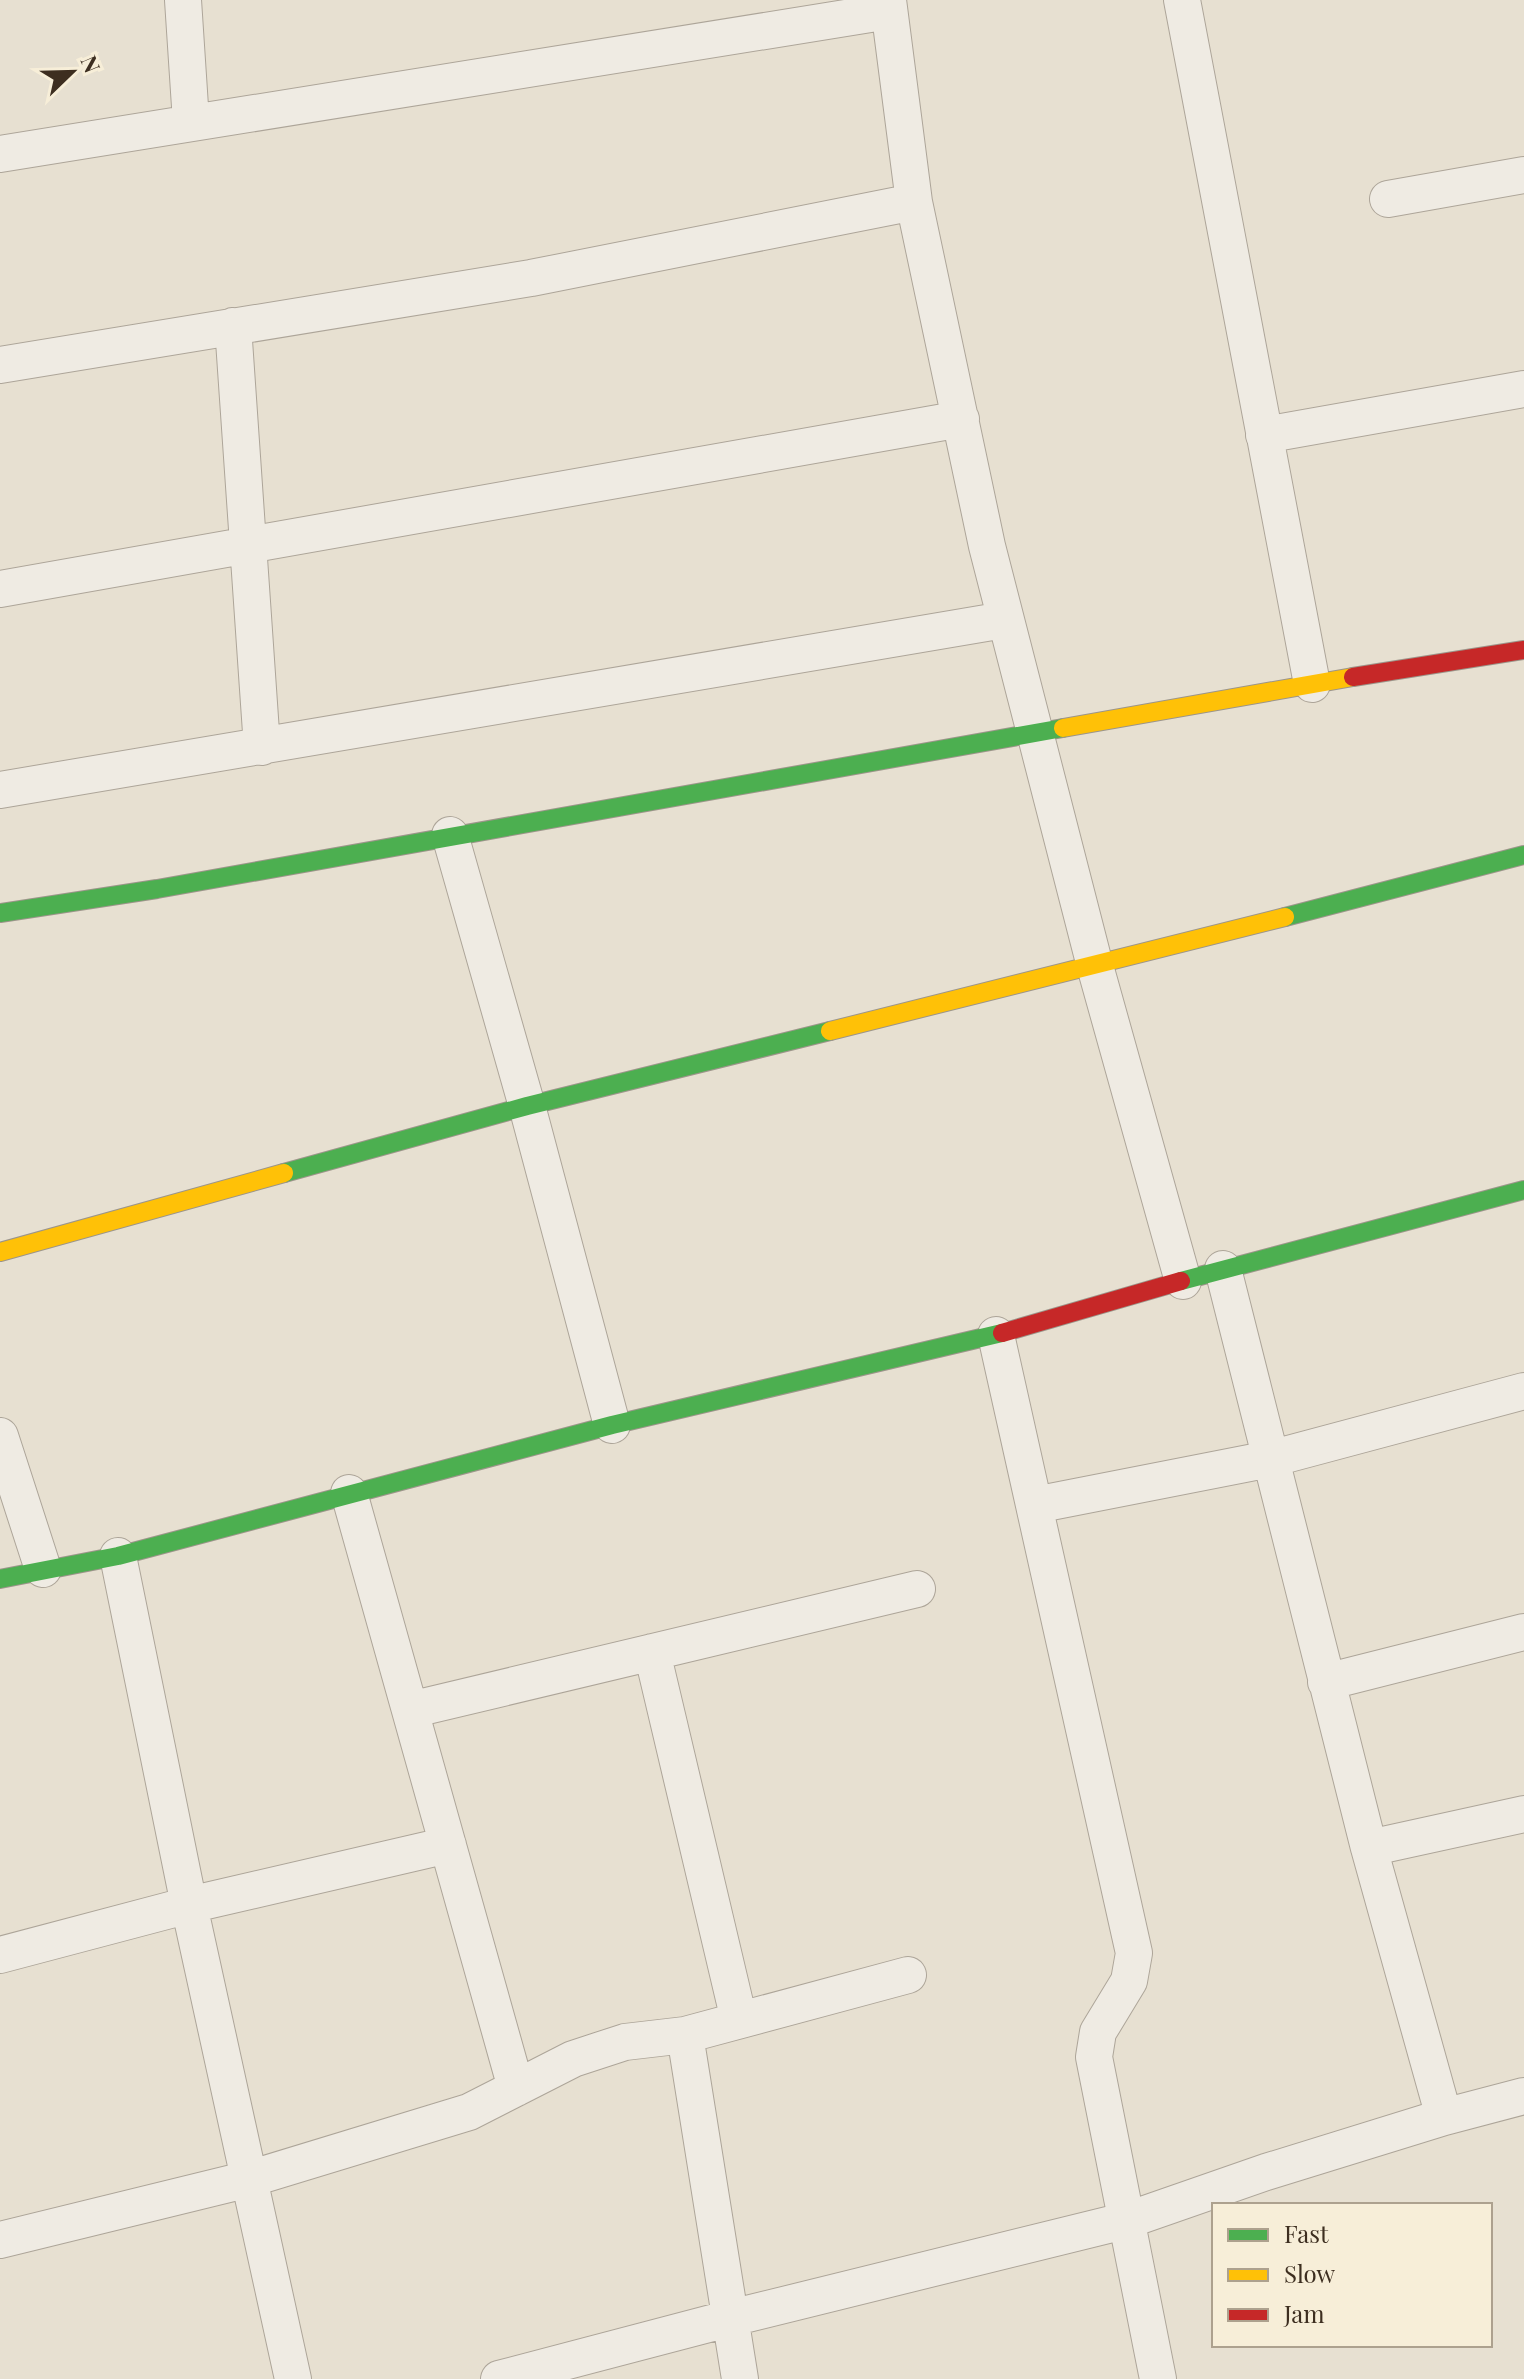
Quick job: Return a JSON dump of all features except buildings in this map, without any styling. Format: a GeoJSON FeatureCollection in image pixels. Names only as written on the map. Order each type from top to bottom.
{"type":"FeatureCollection","features":[{"type":"Feature","properties":{"kind":"street"},"geometry":{"type":"LineString","coordinates":[[183,0],[191,122]]}},
{"type":"Feature","properties":{"kind":"street"},"geometry":{"type":"LineString","coordinates":[[1182,0],[1312,684]]}},
{"type":"Feature","properties":{"kind":"street"},"geometry":{"type":"LineString","coordinates":[[0,154],[888,5],[914,202],[1004,620],[1095,966],[1183,1281]]}},
{"type":"Feature","properties":{"kind":"street"},"geometry":{"type":"LineString","coordinates":[[1388,199],[1524,175]]}},
{"type":"Feature","properties":{"kind":"street"},"geometry":{"type":"LineString","coordinates":[[0,365],[531,278],[914,202]]}},
{"type":"Feature","properties":{"kind":"street"},"geometry":{"type":"LineString","coordinates":[[233,326],[262,747]]}},
{"type":"Feature","properties":{"kind":"street"},"geometry":{"type":"LineString","coordinates":[[1264,435],[1524,389]]}},
{"type":"Feature","properties":{"kind":"street"},"geometry":{"type":"LineString","coordinates":[[0,589],[961,419]]}},
{"type":"Feature","properties":{"kind":"street"},"geometry":{"type":"LineString","coordinates":[[0,790],[1004,620]]}},
{"type":"Feature","properties":{"kind":"street"},"geometry":{"type":"LineString","coordinates":[[0,913],[157,889],[1312,684],[1524,650]]}},
{"type":"Feature","properties":{"kind":"street"},"geometry":{"type":"LineString","coordinates":[[450,835],[527,1106],[612,1425]]}},
{"type":"Feature","properties":{"kind":"street"},"geometry":{"type":"LineString","coordinates":[[0,1252],[527,1106],[1095,966],[1524,855]]}},
{"type":"Feature","properties":{"kind":"street"},"geometry":{"type":"LineString","coordinates":[[0,1579],[118,1556],[612,1425],[996,1335],[1223,1269],[1524,1190]]}},
{"type":"Feature","properties":{"kind":"street"},"geometry":{"type":"LineString","coordinates":[[1223,1269],[1369,1848],[1444,2117]]}},
{"type":"Feature","properties":{"kind":"street"},"geometry":{"type":"LineString","coordinates":[[996,1335],[1134,1953],[1129,1981],[1098,2032],[1094,2057],[1158,2379]]}},
{"type":"Feature","properties":{"kind":"street"},"geometry":{"type":"LineString","coordinates":[[1035,1505],[1270,1459],[1524,1391]]}},
{"type":"Feature","properties":{"kind":"street"},"geometry":{"type":"LineString","coordinates":[[0,1436],[43,1569]]}},
{"type":"Feature","properties":{"kind":"street"},"geometry":{"type":"LineString","coordinates":[[349,1493],[516,2088]]}},
{"type":"Feature","properties":{"kind":"street"},"geometry":{"type":"LineString","coordinates":[[118,1556],[189,1905],[293,2379]]}},
{"type":"Feature","properties":{"kind":"street"},"geometry":{"type":"LineString","coordinates":[[410,1710],[917,1589]]}},
{"type":"Feature","properties":{"kind":"street"},"geometry":{"type":"LineString","coordinates":[[1326,1682],[1524,1632]]}},
{"type":"Feature","properties":{"kind":"street"},"geometry":{"type":"LineString","coordinates":[[652,1652],[739,2020]]}},
{"type":"Feature","properties":{"kind":"street"},"geometry":{"type":"LineString","coordinates":[[1369,1848],[1524,1814]]}},
{"type":"Feature","properties":{"kind":"street"},"geometry":{"type":"LineString","coordinates":[[0,1955],[189,1905],[448,1845]]}},
{"type":"Feature","properties":{"kind":"street"},"geometry":{"type":"LineString","coordinates":[[0,2240],[249,2179],[469,2112],[573,2059],[625,2042],[685,2035],[908,1975]]}},
{"type":"Feature","properties":{"kind":"street"},"geometry":{"type":"LineString","coordinates":[[685,2035],[740,2379]]}},
{"type":"Feature","properties":{"kind":"street"},"geometry":{"type":"LineString","coordinates":[[499,2379],[1128,2220],[1266,2172],[1444,2117],[1524,2096]]}},
{"type":"Feature","properties":{"kind":"traffic: fast"},"geometry":{"type":"LineString","coordinates":[[0,913],[157,889],[1063,728]]}},
{"type":"Feature","properties":{"kind":"traffic: fast"},"geometry":{"type":"LineString","coordinates":[[1285,917],[1524,855]]}},
{"type":"Feature","properties":{"kind":"traffic: fast"},"geometry":{"type":"LineString","coordinates":[[284,1173],[527,1106],[830,1031]]}},
{"type":"Feature","properties":{"kind":"traffic: fast"},"geometry":{"type":"LineString","coordinates":[[1181,1281],[1524,1190]]}},
{"type":"Feature","properties":{"kind":"traffic: fast"},"geometry":{"type":"LineString","coordinates":[[0,1579],[118,1556],[612,1425],[1002,1333]]}},
{"type":"Feature","properties":{"kind":"traffic: slow"},"geometry":{"type":"LineString","coordinates":[[1063,728],[1353,677]]}},
{"type":"Feature","properties":{"kind":"traffic: slow"},"geometry":{"type":"LineString","coordinates":[[830,1031],[1285,917]]}},
{"type":"Feature","properties":{"kind":"traffic: slow"},"geometry":{"type":"LineString","coordinates":[[0,1252],[284,1173]]}},
{"type":"Feature","properties":{"kind":"traffic: jam"},"geometry":{"type":"LineString","coordinates":[[1353,677],[1524,650]]}},
{"type":"Feature","properties":{"kind":"traffic: jam"},"geometry":{"type":"LineString","coordinates":[[1002,1333],[1181,1281]]}}]}
